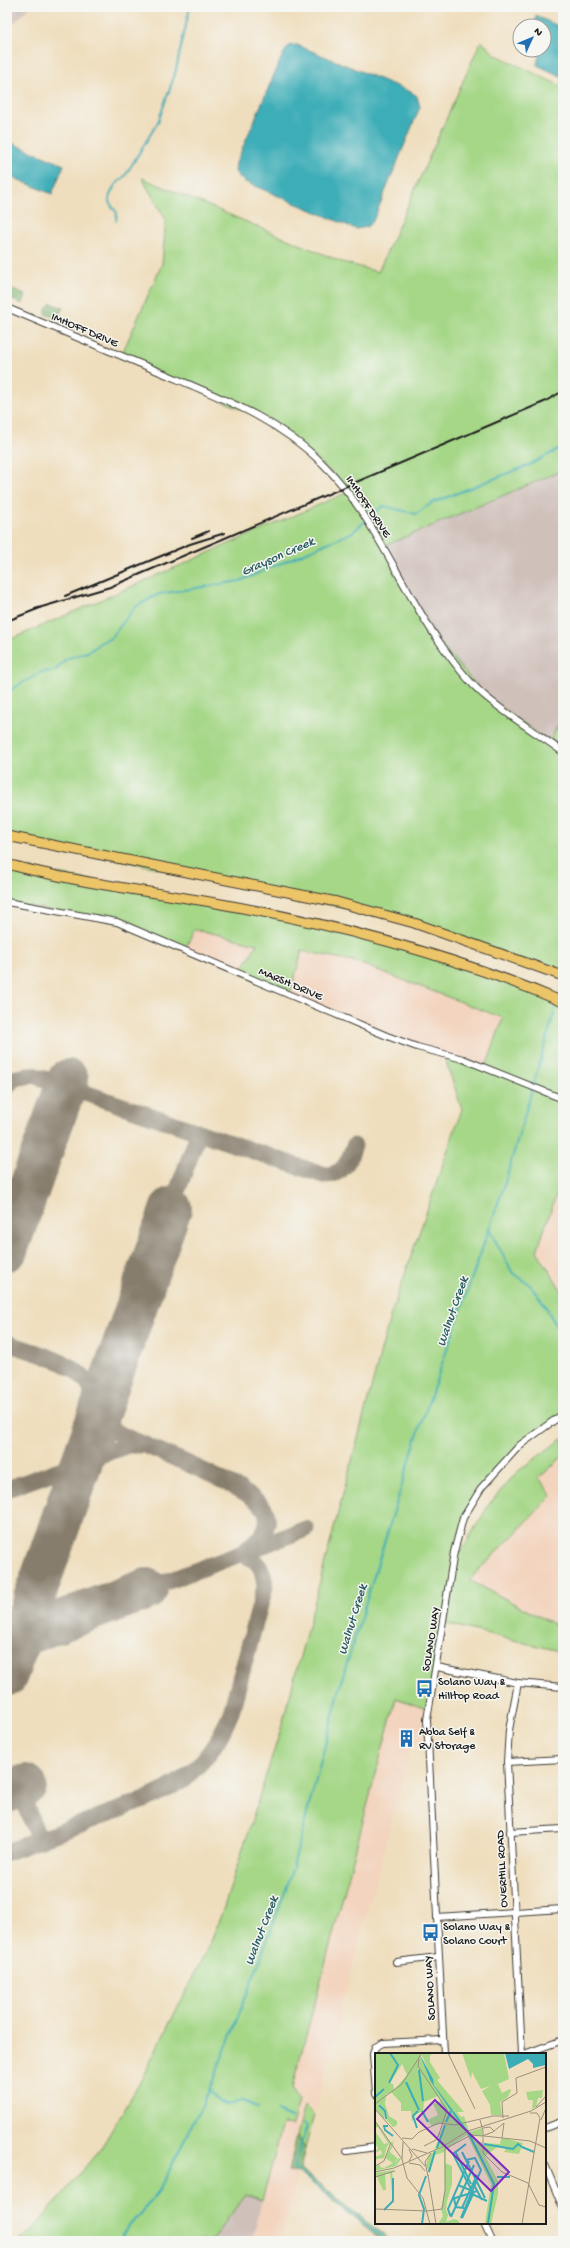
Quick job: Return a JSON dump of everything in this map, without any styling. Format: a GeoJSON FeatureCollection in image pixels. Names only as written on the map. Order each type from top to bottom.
{"type":"FeatureCollection","features":[{"type":"Feature","properties":{"kind":"highway"},"geometry":{"type":"LineString","coordinates":[[7,836],[337,902],[414,923],[563,976]]}},
{"type":"Feature","properties":{"kind":"highway"},"geometry":{"type":"LineString","coordinates":[[7,864],[54,876],[220,904],[314,922],[424,952],[504,979],[563,1002]]}},
{"type":"Feature","properties":{"kind":"street","name":"IMHOFF DRIVE"},"geometry":{"type":"LineString","coordinates":[[7,308],[251,411],[272,423],[308,450],[333,474],[351,496],[382,546],[410,597],[437,639],[459,669],[484,695],[524,727],[563,752]]}},
{"type":"Feature","properties":{"kind":"street","name":"MARSH DRIVE"},"geometry":{"type":"LineString","coordinates":[[7,902],[117,922],[387,1036],[417,1047],[464,1059],[563,1099]]}},
{"type":"Feature","properties":{"kind":"street","name":"SOLANO WAY"},"geometry":{"type":"LineString","coordinates":[[444,2053],[427,1720],[437,1667],[454,1552],[459,1531],[468,1508],[502,1462],[520,1445],[563,1414]]}},
{"type":"Feature","properties":{"kind":"street"},"geometry":{"type":"LineString","coordinates":[[437,1667],[518,1683],[563,1688]]}},
{"type":"Feature","properties":{"kind":"street","name":"OVERHILL ROAD"},"geometry":{"type":"LineString","coordinates":[[518,1683],[508,1730],[507,1762],[514,1912],[523,2053]]}},
{"type":"Feature","properties":{"kind":"street"},"geometry":{"type":"LineString","coordinates":[[507,1762],[563,1759]]}},
{"type":"Feature","properties":{"kind":"street"},"geometry":{"type":"LineString","coordinates":[[510,1832],[563,1829]]}},
{"type":"Feature","properties":{"kind":"street"},"geometry":{"type":"LineString","coordinates":[[438,1917],[563,1909]]}},
{"type":"Feature","properties":{"kind":"street"},"geometry":{"type":"LineString","coordinates":[[396,1962],[438,1957]]}},
{"type":"Feature","properties":{"kind":"street"},"geometry":{"type":"LineString","coordinates":[[375,2081],[373,2054],[375,2047],[383,2043],[443,2040]]}},
{"type":"Feature","properties":{"kind":"street"},"geometry":{"type":"LineString","coordinates":[[526,2053],[563,2040]]}},
{"type":"Feature","properties":{"kind":"street"},"geometry":{"type":"LineString","coordinates":[[546,2128],[563,2121]]}},
{"type":"Feature","properties":{"kind":"street"},"geometry":{"type":"LineString","coordinates":[[347,2151],[375,2147]]}},
{"type":"Feature","properties":{"kind":"street"},"geometry":{"type":"LineString","coordinates":[[546,2167],[563,2208]]}},
{"type":"Feature","properties":{"kind":"street"},"geometry":{"type":"LineString","coordinates":[[484,2224],[492,2241]]}},
{"type":"Feature","properties":{"kind":"shaded area"},"geometry":{"type":"Polygon","coordinates":[[[7,7],[30,7],[7,30],[7,7]]]}},
{"type":"Feature","properties":{"kind":"shaded area"},"geometry":{"type":"Polygon","coordinates":[[[563,470],[563,716],[549,742],[484,695],[437,639],[382,546],[563,470]]]}},
{"type":"Feature","properties":{"kind":"shaded area"},"geometry":{"type":"Polygon","coordinates":[[[195,929],[257,944],[240,973],[185,949],[195,929]]]}},
{"type":"Feature","properties":{"kind":"shaded area"},"geometry":{"type":"Polygon","coordinates":[[[302,951],[353,961],[503,1018],[486,1068],[459,1065],[290,994],[302,951]]]}},
{"type":"Feature","properties":{"kind":"shaded area"},"geometry":{"type":"Polygon","coordinates":[[[563,1175],[563,1293],[537,1251],[563,1175]]]}},
{"type":"Feature","properties":{"kind":"shaded area"},"geometry":{"type":"Polygon","coordinates":[[[563,1456],[563,1629],[468,1580],[552,1496],[539,1478],[563,1456]]]}},
{"type":"Feature","properties":{"kind":"shaded area","name":"Abba Self & RV Storage"},"geometry":{"type":"Polygon","coordinates":[[[396,1698],[429,1710],[428,1743],[415,1742],[410,1752],[336,2028],[317,2110],[305,2107],[289,2171],[298,2175],[280,2241],[251,2241],[283,2124],[292,2125],[299,2101],[292,2088],[396,1698]]]}},
{"type":"Feature","properties":{"kind":"shaded area"},"geometry":{"type":"Polygon","coordinates":[[[246,2194],[262,2200],[251,2241],[211,2241],[246,2194]]]}},
{"type":"Feature","properties":{"kind":"green space"},"geometry":{"type":"Polygon","coordinates":[[[481,41],[496,55],[563,87],[563,470],[382,547],[437,639],[484,695],[549,742],[563,716],[563,976],[414,923],[7,836],[7,641],[348,492],[333,474],[272,423],[121,356],[162,264],[166,220],[142,178],[342,262],[378,272],[481,41]]]}},
{"type":"Feature","properties":{"kind":"green space"},"geometry":{"type":"Polygon","coordinates":[[[7,283],[10,289],[25,295],[23,304],[7,297],[7,283]]]}},
{"type":"Feature","properties":{"kind":"green space"},"geometry":{"type":"Polygon","coordinates":[[[51,303],[63,308],[56,318],[46,314],[46,309],[51,303]]]}},
{"type":"Feature","properties":{"kind":"green space"},"geometry":{"type":"Polygon","coordinates":[[[7,864],[350,931],[563,1002],[563,1175],[537,1251],[563,1293],[563,1414],[520,1445],[470,1504],[453,1564],[490,1503],[517,1472],[563,1438],[563,1456],[539,1478],[552,1496],[469,1580],[563,1629],[563,1652],[443,1623],[429,1710],[396,1698],[292,2088],[299,2101],[292,2125],[283,2124],[262,2200],[246,2194],[211,2241],[18,2241],[33,2230],[101,2148],[138,2086],[212,1939],[224,1907],[280,1732],[390,1317],[462,1109],[445,1059],[463,1059],[486,1067],[503,1018],[353,961],[302,951],[290,994],[240,973],[257,944],[195,929],[185,949],[117,922],[7,902],[7,864]]]}},
{"type":"Feature","properties":{"kind":"green space"},"geometry":{"type":"Polygon","coordinates":[[[305,2106],[314,2115],[305,2149],[297,2136],[305,2106]]]}},
{"type":"Feature","properties":{"kind":"green space"},"geometry":{"type":"Polygon","coordinates":[[[297,2136],[305,2149],[300,2169],[391,2241],[383,2241],[302,2175],[288,2171],[297,2136]]]}},
{"type":"Feature","properties":{"kind":"water"},"geometry":{"type":"Polygon","coordinates":[[[552,23],[563,28],[563,77],[537,65],[538,58],[552,58],[552,23]]]}},
{"type":"Feature","properties":{"kind":"water"},"geometry":{"type":"Polygon","coordinates":[[[297,45],[411,92],[417,96],[420,107],[374,219],[367,227],[356,229],[243,181],[235,172],[236,163],[283,54],[289,46],[297,45]]]}},
{"type":"Feature","properties":{"kind":"water"},"geometry":{"type":"Polygon","coordinates":[[[7,141],[64,165],[52,194],[7,175],[7,141]]]}},
{"type":"Feature","properties":{"kind":"waterway"},"geometry":{"type":"LineString","coordinates":[[116,221],[117,213],[109,202],[110,195],[115,185],[125,176],[158,122],[175,74],[190,7]]}},
{"type":"Feature","properties":{"kind":"waterway","name":"Grayson Creek"},"geometry":{"type":"LineString","coordinates":[[368,518],[383,506],[416,514],[432,503],[529,465],[563,447]]}},
{"type":"Feature","properties":{"kind":"waterway","name":"Grayson Creek"},"geometry":{"type":"LineString","coordinates":[[7,692],[41,672],[55,671],[66,659],[90,651],[101,642],[111,638],[135,607],[159,594],[240,581],[353,532],[365,521]]}},
{"type":"Feature","properties":{"kind":"waterway","name":"Walnut Creek"},"geometry":{"type":"LineString","coordinates":[[559,997],[563,982]]}},
{"type":"Feature","properties":{"kind":"waterway","name":"Walnut Creek"},"geometry":{"type":"LineString","coordinates":[[116,2241],[158,2193],[209,2091],[290,1878],[344,1673],[419,1430],[505,1183],[557,1003]]}},
{"type":"Feature","properties":{"kind":"waterway"},"geometry":{"type":"LineString","coordinates":[[489,1229],[512,1272],[529,1284],[545,1305],[563,1340]]}},
{"type":"Feature","properties":{"kind":"waterway"},"geometry":{"type":"LineString","coordinates":[[209,2091],[220,2102],[227,2104],[242,2101],[258,2107]]}},
{"type":"Feature","properties":{"kind":"waterway"},"geometry":{"type":"LineString","coordinates":[[277,2112],[291,2118]]}},
{"type":"Feature","properties":{"kind":"waterway"},"geometry":{"type":"LineString","coordinates":[[303,2124],[307,2127],[293,2168],[387,2241]]}},
{"type":"Feature","properties":{"kind":"taxiway"},"geometry":{"type":"LineString","coordinates":[[7,1086],[16,1078],[33,1075],[323,1175],[330,1175],[340,1171],[347,1163],[354,1146]]}},
{"type":"Feature","properties":{"kind":"taxiway"},"geometry":{"type":"LineString","coordinates":[[171,1208],[199,1132]]}},
{"type":"Feature","properties":{"kind":"taxiway"},"geometry":{"type":"LineString","coordinates":[[7,1343],[47,1356],[73,1369],[83,1377],[91,1388],[96,1405],[93,1432]]}},
{"type":"Feature","properties":{"kind":"taxiway"},"geometry":{"type":"LineString","coordinates":[[104,1398],[104,1409],[107,1422],[117,1433],[221,1479],[257,1501],[265,1510],[267,1517],[265,1530],[251,1546],[240,1554]]}},
{"type":"Feature","properties":{"kind":"taxiway"},"geometry":{"type":"LineString","coordinates":[[7,1489],[128,1445],[143,1445]]}},
{"type":"Feature","properties":{"kind":"taxiway"},"geometry":{"type":"LineString","coordinates":[[147,1589],[306,1529]]}},
{"type":"Feature","properties":{"kind":"taxiway"},"geometry":{"type":"LineString","coordinates":[[7,1852],[125,1808],[164,1791],[195,1769],[209,1754],[221,1735],[231,1712],[265,1587],[262,1570],[256,1561],[240,1554]]}},
{"type":"Feature","properties":{"kind":"taxiway"},"geometry":{"type":"LineString","coordinates":[[19,1787],[39,1840]]}},
{"type":"Feature","properties":{"kind":"runway"},"geometry":{"type":"LineString","coordinates":[[7,1250],[68,1080]]}},
{"type":"Feature","properties":{"kind":"runway"},"geometry":{"type":"LineString","coordinates":[[7,1675],[171,1208]]}},
{"type":"Feature","properties":{"kind":"runway"},"geometry":{"type":"LineString","coordinates":[[7,1641],[147,1589]]}},
{"type":"Feature","properties":{"kind":"runway"},"geometry":{"type":"LineString","coordinates":[[7,1792],[26,1785]]}},
{"type":"Feature","properties":{"kind":"railway"},"geometry":{"type":"LineString","coordinates":[[35,609],[110,587],[544,402],[563,391]]}},
{"type":"Feature","properties":{"kind":"railway"},"geometry":{"type":"LineString","coordinates":[[192,538],[209,531]]}},
{"type":"Feature","properties":{"kind":"railway"},"geometry":{"type":"LineString","coordinates":[[65,596],[190,544],[225,533]]}},
{"type":"Feature","properties":{"kind":"railway"},"geometry":{"type":"LineString","coordinates":[[7,621],[40,608]]}},
{"type":"Feature","properties":{"kind":"place","name":"Solano Way & Hilltop Road"},"geometry":{"type":"Point","coordinates":[425,1688]}},
{"type":"Feature","properties":{"kind":"place","name":"Abba Self & RV Storage"},"geometry":{"type":"Point","coordinates":[406,1738]}},
{"type":"Feature","properties":{"kind":"place","name":"Solano Way & Solano Court"},"geometry":{"type":"Point","coordinates":[430,1933]}}]}
